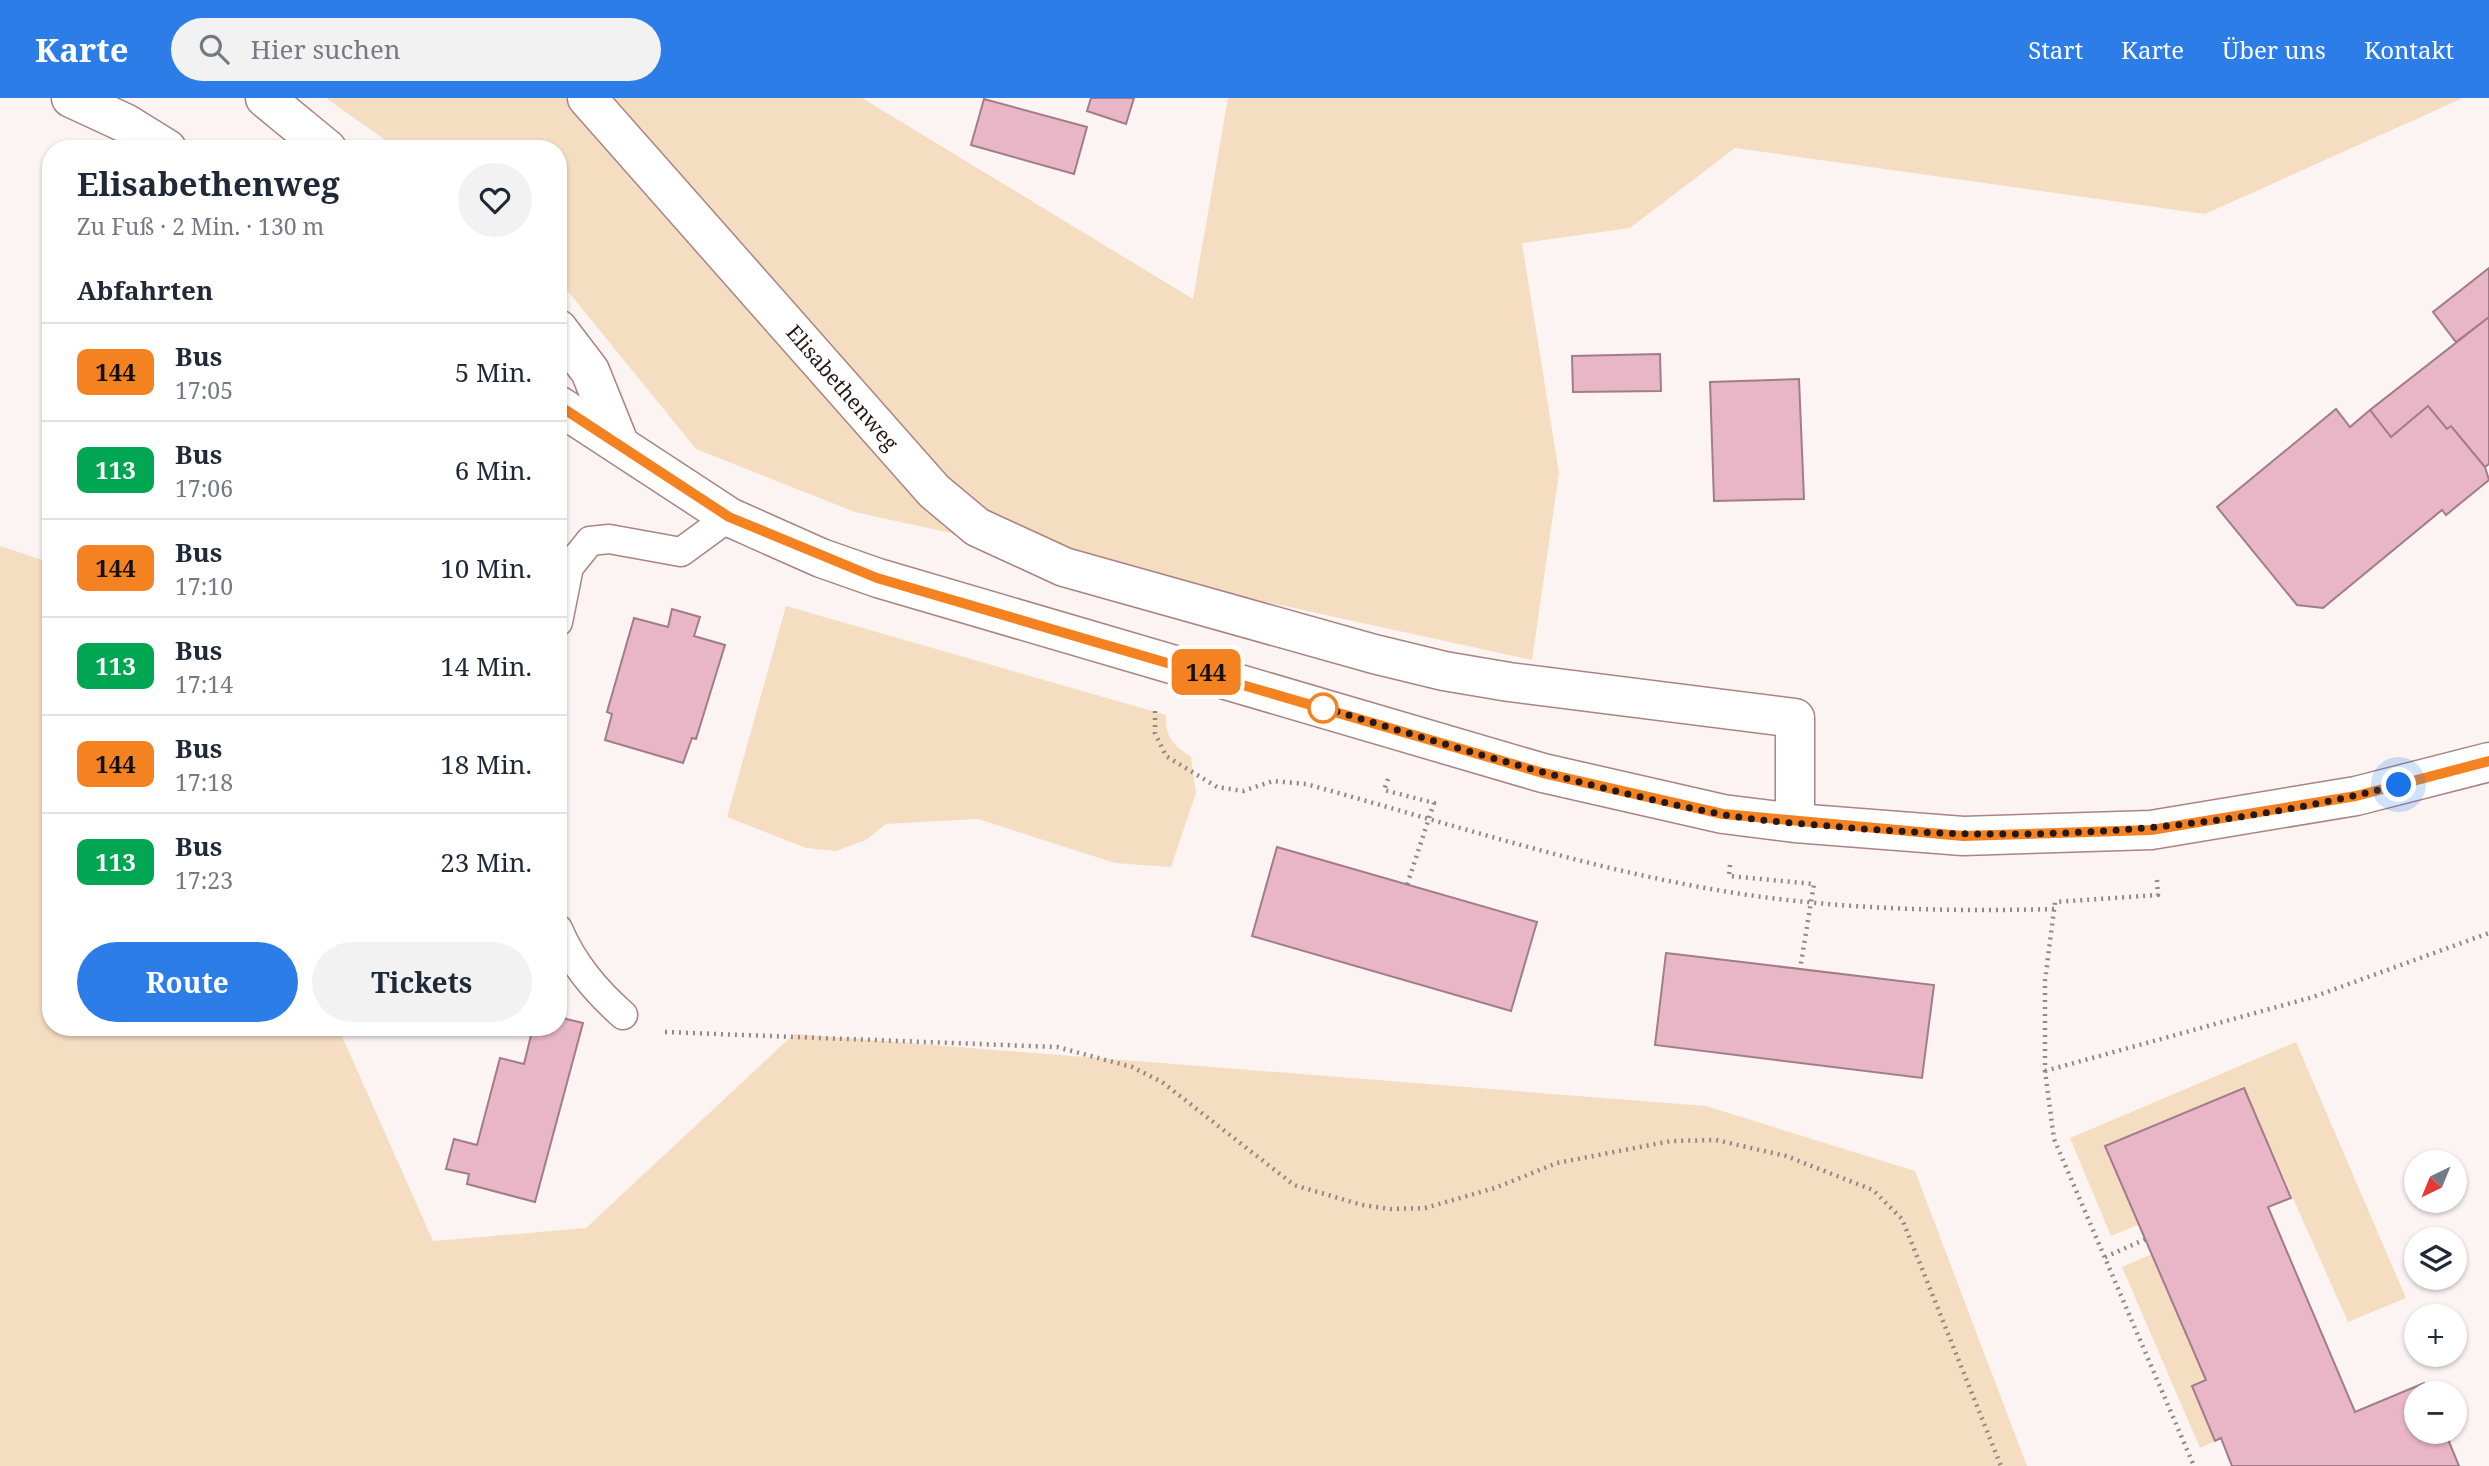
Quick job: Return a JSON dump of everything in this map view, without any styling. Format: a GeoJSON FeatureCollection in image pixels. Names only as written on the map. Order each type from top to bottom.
{"type":"FeatureCollection","features":[{"type":"Feature","properties":{"kind":"street"},"geometry":{"type":"LineString","coordinates":[[71,98],[125,123],[152,140]]}},
{"type":"Feature","properties":{"kind":"street"},"geometry":{"type":"LineString","coordinates":[[265,98],[316,140]]}},
{"type":"Feature","properties":{"kind":"street","name":"Elisabethenweg"},"geometry":{"type":"LineString","coordinates":[[587,98],[925,481],[977,527],[1064,567],[1444,671],[1795,718],[1795,823]]}},
{"type":"Feature","properties":{"kind":"street"},"geometry":{"type":"LineString","coordinates":[[567,342],[590,371],[619,443]]}},
{"type":"Feature","properties":{"kind":"street"},"geometry":{"type":"LineString","coordinates":[[567,411],[729,517],[877,578],[1543,773],[1723,814],[1795,823],[1963,836],[2151,830],[2356,796],[2489,761]]}},
{"type":"Feature","properties":{"kind":"lane"},"geometry":{"type":"LineString","coordinates":[[567,577],[569,567],[590,541],[608,539],[681,552],[729,517]]}},
{"type":"Feature","properties":{"kind":"lane"},"geometry":{"type":"LineString","coordinates":[[567,949],[594,989],[623,1015]]}},
{"type":"Feature","properties":{"kind":"path"},"geometry":{"type":"LineString","coordinates":[[1155,713],[1155,733],[1166,756],[1217,788],[1243,792],[1273,781],[1306,784],[1632,873],[1711,889],[1961,912],[2054,909]]}},
{"type":"Feature","properties":{"kind":"path"},"geometry":{"type":"LineString","coordinates":[[1384,790],[1434,803],[1407,885]]}},
{"type":"Feature","properties":{"kind":"path"},"geometry":{"type":"LineString","coordinates":[[1729,876],[1814,884],[1800,969]]}},
{"type":"Feature","properties":{"kind":"path"},"geometry":{"type":"LineString","coordinates":[[2158,895],[2055,902],[2045,981],[2045,1070],[2054,1139],[2194,1466]]}},
{"type":"Feature","properties":{"kind":"path"},"geometry":{"type":"LineString","coordinates":[[2045,1070],[2313,997],[2489,933]]}},
{"type":"Feature","properties":{"kind":"path"},"geometry":{"type":"LineString","coordinates":[[623,1015],[659,1032],[1057,1047],[1132,1068],[1162,1082],[1294,1185],[1328,1197],[1391,1209],[1425,1208],[1495,1188],[1557,1163],[1671,1142],[1716,1140],[1786,1156],[1873,1190],[1902,1219],[2001,1466]]}},
{"type":"Feature","properties":{"kind":"path"},"geometry":{"type":"LineString","coordinates":[[2105,1257],[2146,1240]]}},
{"type":"Feature","properties":{"kind":"shaded area"},"geometry":{"type":"Polygon","coordinates":[[[326,98],[862,98],[1193,299],[1228,98],[2463,98],[2205,214],[1735,148],[1630,228],[1522,243],[1559,473],[1532,660],[855,512],[696,449],[567,290],[567,140],[385,140],[326,98]]]}},
{"type":"Feature","properties":{"kind":"shaded area"},"geometry":{"type":"Polygon","coordinates":[[[0,546],[42,560],[42,1036],[342,1036],[433,1241],[586,1228],[794,1034],[1706,1106],[1915,1171],[2027,1466],[0,1466],[0,546]]]}},
{"type":"Feature","properties":{"kind":"shaded area"},"geometry":{"type":"Polygon","coordinates":[[[786,606],[1166,715],[1171,740],[1191,757],[1196,793],[1171,867],[1115,863],[978,819],[886,824],[866,840],[836,851],[806,848],[727,817],[786,606]]]}},
{"type":"Feature","properties":{"kind":"shaded area"},"geometry":{"type":"Polygon","coordinates":[[[2296,1042],[2406,1298],[2348,1322],[2244,1088],[2106,1146],[2140,1224],[2111,1236],[2070,1138],[2296,1042]]]}},
{"type":"Feature","properties":{"kind":"shaded area"},"geometry":{"type":"Polygon","coordinates":[[[2152,1254],[2206,1380],[2192,1386],[2215,1441],[2200,1448],[2122,1267],[2152,1254]]]}},
{"type":"Feature","properties":{"kind":"building"},"geometry":{"type":"Polygon","coordinates":[[[1091,98],[1134,98],[1126,124],[1087,111],[1091,98]]]}},
{"type":"Feature","properties":{"kind":"building"},"geometry":{"type":"Polygon","coordinates":[[[984,99],[1087,127],[1074,174],[971,145],[984,99]]]}},
{"type":"Feature","properties":{"kind":"building"},"geometry":{"type":"Polygon","coordinates":[[[2489,268],[2489,317],[2456,342],[2433,312],[2489,268]]]}},
{"type":"Feature","properties":{"kind":"building"},"geometry":{"type":"Polygon","coordinates":[[[2489,317],[2489,464],[2485,467],[2451,426],[2447,429],[2428,406],[2391,437],[2370,410],[2489,317]]]}},
{"type":"Feature","properties":{"kind":"building"},"geometry":{"type":"Polygon","coordinates":[[[1660,354],[1661,391],[1573,392],[1572,356],[1660,354]]]}},
{"type":"Feature","properties":{"kind":"building"},"geometry":{"type":"Polygon","coordinates":[[[1799,379],[1804,499],[1714,501],[1710,382],[1799,379]]]}},
{"type":"Feature","properties":{"kind":"building"},"geometry":{"type":"Polygon","coordinates":[[[2428,406],[2447,429],[2451,426],[2485,467],[2489,480],[2446,515],[2442,510],[2323,608],[2297,605],[2217,507],[2336,409],[2350,427],[2370,410],[2391,437],[2428,406]]]}},
{"type":"Feature","properties":{"kind":"building"},"geometry":{"type":"Polygon","coordinates":[[[672,609],[700,617],[694,636],[725,645],[696,739],[692,738],[683,763],[605,740],[612,714],[607,712],[634,618],[668,627],[672,609]]]}},
{"type":"Feature","properties":{"kind":"building"},"geometry":{"type":"Polygon","coordinates":[[[1277,847],[1537,922],[1511,1011],[1252,936],[1277,847]]]}},
{"type":"Feature","properties":{"kind":"building"},"geometry":{"type":"Polygon","coordinates":[[[1666,953],[1934,985],[1922,1078],[1655,1045],[1666,953]]]}},
{"type":"Feature","properties":{"kind":"building"},"geometry":{"type":"Polygon","coordinates":[[[567,1019],[583,1023],[535,1202],[467,1184],[469,1174],[446,1169],[454,1139],[477,1145],[500,1058],[524,1064],[531,1036],[567,1036],[567,1019]]]}},
{"type":"Feature","properties":{"kind":"building"},"geometry":{"type":"Polygon","coordinates":[[[2244,1088],[2291,1198],[2268,1207],[2355,1412],[2404,1391],[2404,1444],[2450,1444],[2459,1466],[2232,1466],[2221,1438],[2215,1441],[2192,1386],[2206,1380],[2105,1146],[2244,1088]]]}},
{"type":"Feature","properties":{"kind":"bus line","name":"144"},"geometry":{"type":"LineString","coordinates":[[567,411],[729,517],[821,558],[877,578],[1209,673],[1543,773],[1610,791],[1723,814],[1795,823],[1963,836],[2092,834],[2151,830],[2262,814],[2356,796],[2489,761]]}},
{"type":"Feature","properties":{"kind":"route"},"geometry":{"type":"LineString","coordinates":[[1323,708],[1312,704],[1610,791],[1723,814],[1893,831],[1963,836],[2027,836],[2151,830],[2262,814],[2399,785]]}}]}
